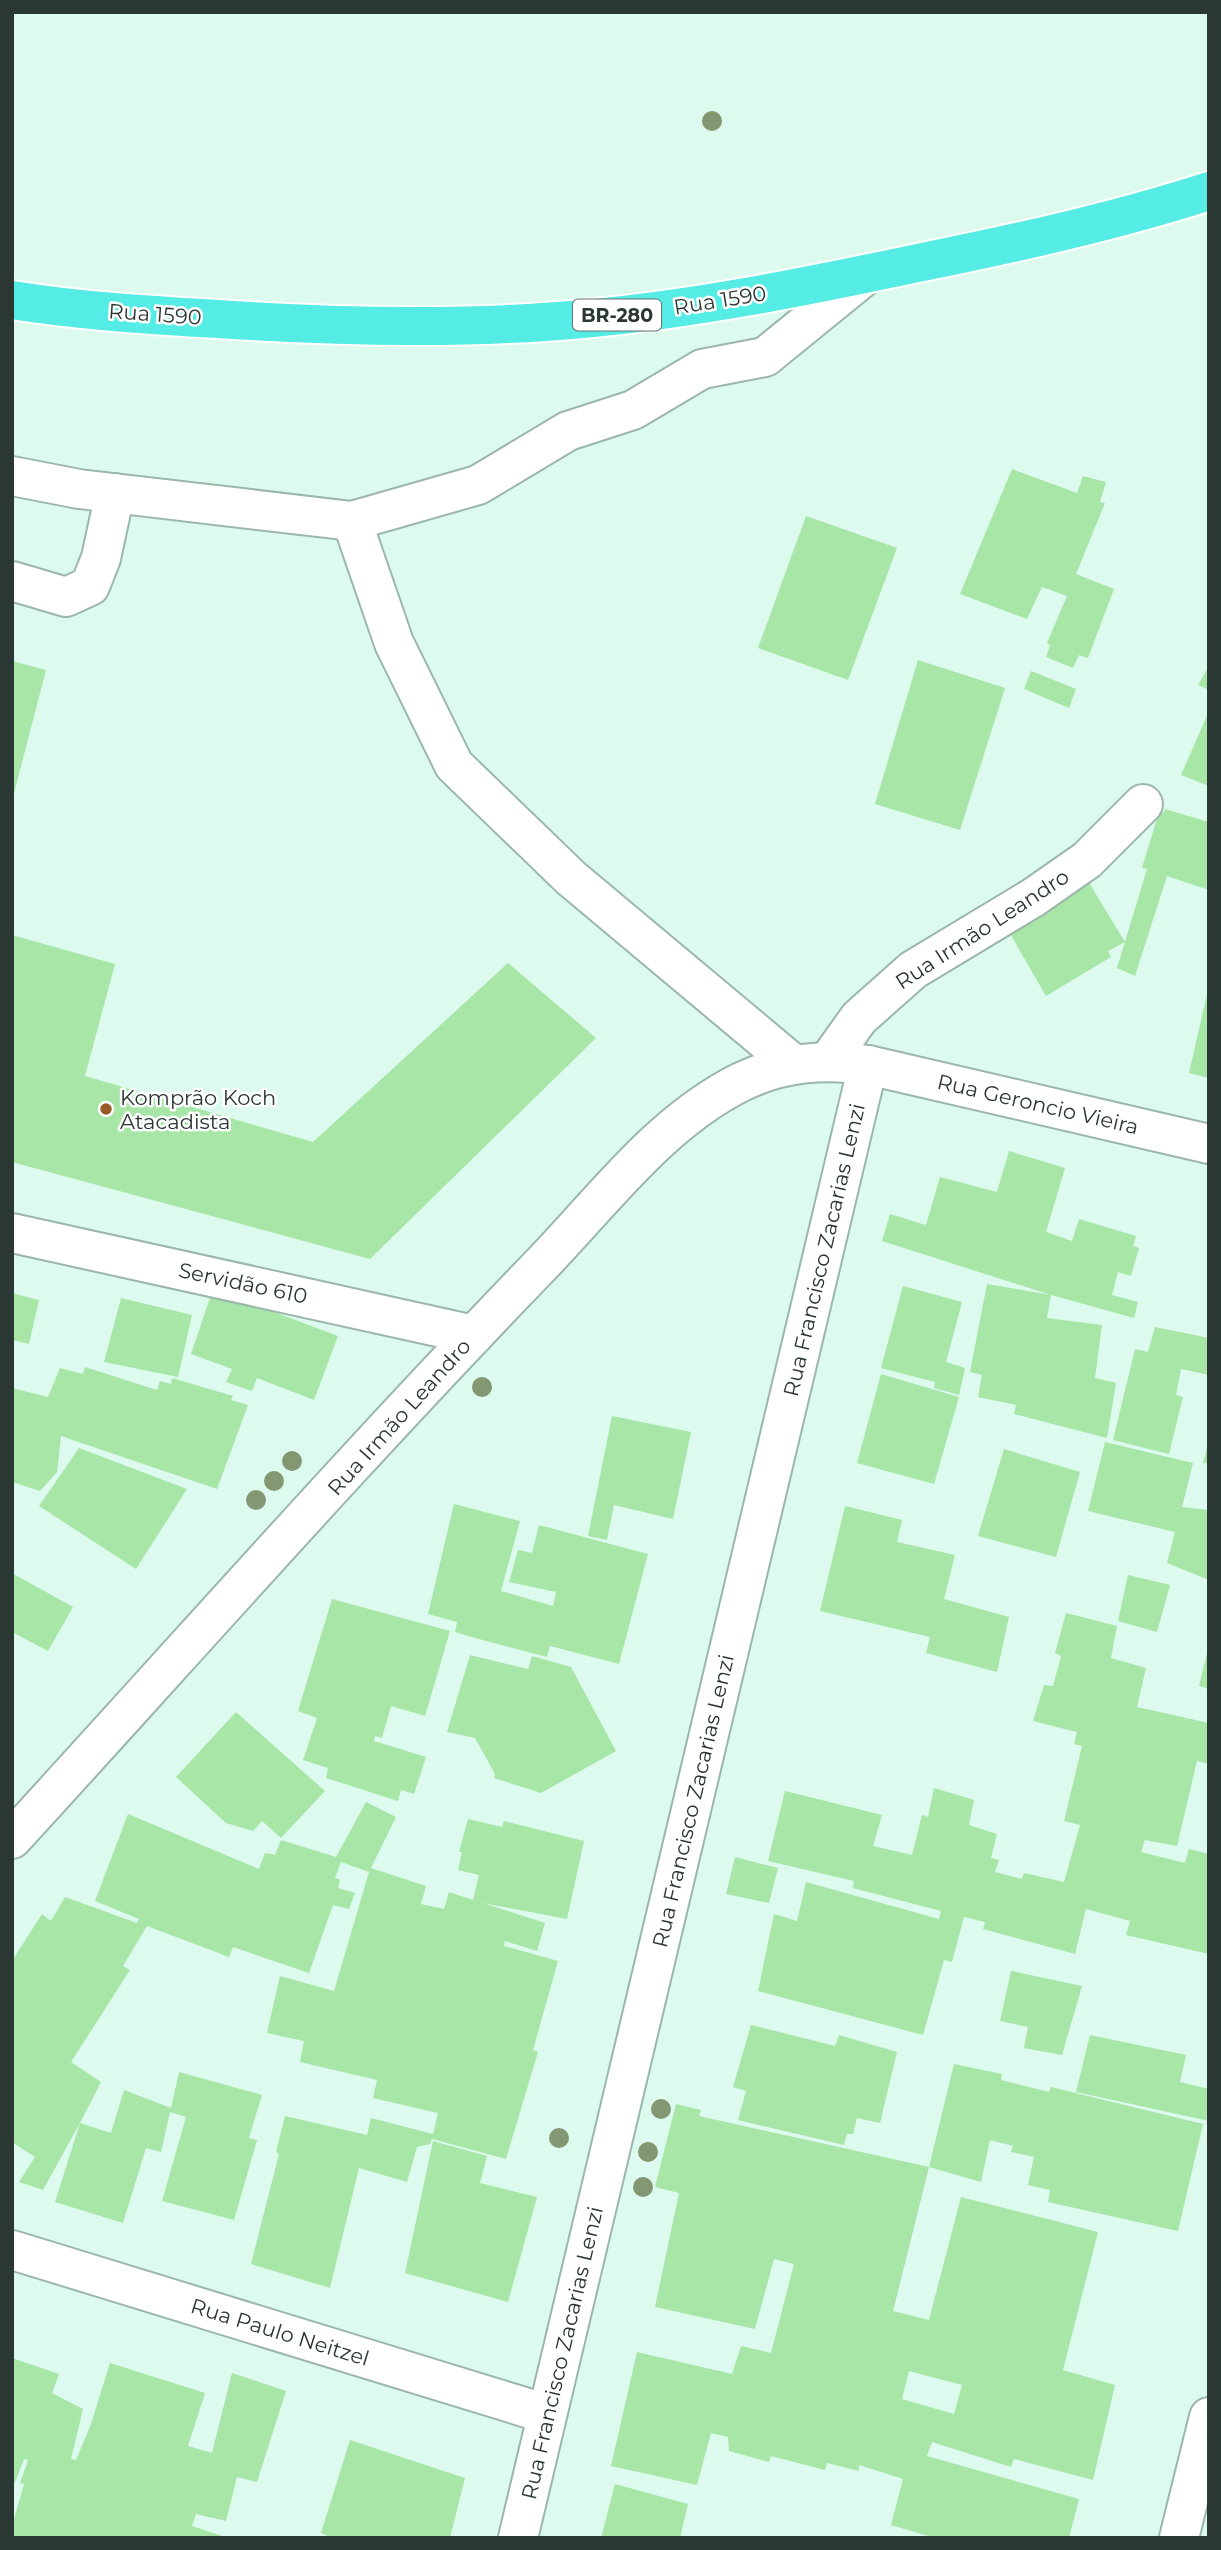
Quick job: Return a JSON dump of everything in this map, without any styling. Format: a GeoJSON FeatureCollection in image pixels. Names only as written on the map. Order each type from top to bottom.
{"type":"FeatureCollection","features":[{"type":"Feature","properties":{"kind":"highway","name":"Rua 1590"},"geometry":{"type":"LineString","coordinates":[[12,300],[137,314],[284,323],[435,326],[582,319],[730,301],[867,274],[1000,246],[1209,191]]}},
{"type":"Feature","properties":{"kind":"street"},"geometry":{"type":"LineString","coordinates":[[12,475],[79,489],[352,521],[478,485],[568,431],[633,410],[702,369],[765,357],[867,274]]}},
{"type":"Feature","properties":{"kind":"street"},"geometry":{"type":"LineString","coordinates":[[12,581],[66,597],[90,586],[101,558],[115,493]]}},
{"type":"Feature","properties":{"kind":"street"},"geometry":{"type":"LineString","coordinates":[[352,521],[394,643],[454,765],[572,878],[792,1063]]}},
{"type":"Feature","properties":{"kind":"street","name":"Rua Irmão Leandro"},"geometry":{"type":"LineString","coordinates":[[829,1059],[859,1018],[902,978],[1034,897],[1087,860],[1143,804]]}},
{"type":"Feature","properties":{"kind":"street","name":"Rua Irmão Leandro"},"geometry":{"type":"LineString","coordinates":[[12,1839],[474,1335],[642,1156],[692,1113],[741,1083],[792,1063],[829,1059],[868,1065]]}},
{"type":"Feature","properties":{"kind":"street","name":"Rua Geroncio Vieira"},"geometry":{"type":"LineString","coordinates":[[868,1065],[1209,1144]]}},
{"type":"Feature","properties":{"kind":"street","name":"Rua Francisco Zacarias Lenzi"},"geometry":{"type":"LineString","coordinates":[[518,2538],[868,1065]]}},
{"type":"Feature","properties":{"kind":"street","name":"Servidão 610"},"geometry":{"type":"LineString","coordinates":[[12,1233],[474,1335]]}},
{"type":"Feature","properties":{"kind":"street","name":"Rua Paulo Neitzel"},"geometry":{"type":"LineString","coordinates":[[12,2250],[547,2414]]}},
{"type":"Feature","properties":{"kind":"street"},"geometry":{"type":"LineString","coordinates":[[1179,2538],[1209,2417]]}},
{"type":"Feature","properties":{"kind":"building"},"geometry":{"type":"Polygon","coordinates":[[[1012,469],[1077,493],[1083,476],[1106,482],[1100,502],[1105,503],[1076,574],[1114,589],[1088,658],[1079,655],[1073,668],[1046,657],[1050,645],[1047,643],[1067,596],[1042,587],[1027,619],[960,594],[1012,469]]]}},
{"type":"Feature","properties":{"kind":"building"},"geometry":{"type":"Polygon","coordinates":[[[806,516],[897,548],[848,680],[758,648],[806,516]]]}},
{"type":"Feature","properties":{"kind":"building"},"geometry":{"type":"Polygon","coordinates":[[[918,660],[1005,688],[960,830],[875,804],[918,660]]]}},
{"type":"Feature","properties":{"kind":"building"},"geometry":{"type":"Polygon","coordinates":[[[12,661],[46,670],[13,797],[12,797],[12,661]]]}},
{"type":"Feature","properties":{"kind":"building"},"geometry":{"type":"Polygon","coordinates":[[[1209,666],[1209,690],[1198,685],[1209,666]]]}},
{"type":"Feature","properties":{"kind":"building"},"geometry":{"type":"Polygon","coordinates":[[[1031,671],[1076,689],[1069,708],[1024,689],[1031,671]]]}},
{"type":"Feature","properties":{"kind":"building"},"geometry":{"type":"Polygon","coordinates":[[[1209,711],[1209,786],[1181,775],[1209,711]]]}},
{"type":"Feature","properties":{"kind":"building"},"geometry":{"type":"Polygon","coordinates":[[[1165,809],[1209,822],[1209,890],[1167,876],[1135,976],[1117,968],[1147,869],[1142,868],[1159,812],[1163,813],[1165,809]]]}},
{"type":"Feature","properties":{"kind":"building"},"geometry":{"type":"Polygon","coordinates":[[[1088,881],[1125,942],[1108,951],[1111,957],[1046,996],[1008,930],[1088,881]]]}},
{"type":"Feature","properties":{"kind":"building","name":"Komprão Koch Atacadista"},"geometry":{"type":"Polygon","coordinates":[[[12,935],[115,964],[85,1076],[313,1142],[508,963],[596,1038],[370,1259],[12,1162],[12,935]]]}},
{"type":"Feature","properties":{"kind":"building"},"geometry":{"type":"Polygon","coordinates":[[[1209,990],[1209,1078],[1189,1073],[1209,990]]]}},
{"type":"Feature","properties":{"kind":"building"},"geometry":{"type":"Polygon","coordinates":[[[1009,1151],[1065,1168],[1046,1232],[1072,1241],[1079,1219],[1136,1236],[1133,1246],[1139,1248],[1131,1276],[1118,1272],[1112,1295],[1138,1302],[1134,1318],[1051,1295],[882,1241],[890,1214],[926,1225],[940,1177],[997,1192],[1009,1151]]]}},
{"type":"Feature","properties":{"kind":"building"},"geometry":{"type":"Polygon","coordinates":[[[987,1284],[1051,1295],[1047,1318],[1102,1325],[1095,1378],[1116,1383],[1107,1438],[1014,1414],[1016,1405],[978,1397],[982,1375],[970,1372],[987,1284]]]}},
{"type":"Feature","properties":{"kind":"building"},"geometry":{"type":"Polygon","coordinates":[[[903,1286],[962,1302],[946,1362],[965,1368],[959,1395],[934,1388],[935,1382],[881,1368],[903,1286]]]}},
{"type":"Feature","properties":{"kind":"building"},"geometry":{"type":"Polygon","coordinates":[[[213,1289],[338,1336],[314,1400],[257,1378],[252,1391],[226,1382],[232,1369],[191,1354],[213,1289]]]}},
{"type":"Feature","properties":{"kind":"building"},"geometry":{"type":"Polygon","coordinates":[[[12,1293],[39,1300],[29,1344],[12,1340],[12,1293]]]}},
{"type":"Feature","properties":{"kind":"building"},"geometry":{"type":"Polygon","coordinates":[[[121,1298],[192,1315],[178,1377],[104,1362],[121,1298]]]}},
{"type":"Feature","properties":{"kind":"building"},"geometry":{"type":"Polygon","coordinates":[[[1155,1327],[1209,1338],[1209,1375],[1181,1369],[1176,1395],[1183,1397],[1169,1454],[1113,1440],[1135,1349],[1148,1352],[1155,1327]]]}},
{"type":"Feature","properties":{"kind":"building"},"geometry":{"type":"Polygon","coordinates":[[[85,1367],[157,1390],[160,1381],[171,1384],[172,1378],[233,1396],[231,1400],[248,1405],[217,1489],[61,1436],[57,1472],[40,1491],[12,1482],[12,1388],[48,1397],[60,1368],[83,1374],[85,1367]]]}},
{"type":"Feature","properties":{"kind":"building"},"geometry":{"type":"Polygon","coordinates":[[[881,1374],[959,1397],[934,1484],[857,1463],[881,1374]]]}},
{"type":"Feature","properties":{"kind":"building"},"geometry":{"type":"Polygon","coordinates":[[[612,1416],[691,1432],[673,1519],[614,1505],[607,1540],[588,1536],[612,1416]]]}},
{"type":"Feature","properties":{"kind":"building"},"geometry":{"type":"Polygon","coordinates":[[[1105,1442],[1193,1463],[1182,1507],[1209,1510],[1209,1580],[1167,1563],[1175,1532],[1088,1511],[1105,1442]]]}},
{"type":"Feature","properties":{"kind":"building"},"geometry":{"type":"Polygon","coordinates":[[[1209,1445],[1209,1464],[1203,1463],[1209,1445]]]}},
{"type":"Feature","properties":{"kind":"building"},"geometry":{"type":"Polygon","coordinates":[[[79,1448],[187,1489],[136,1569],[39,1506],[79,1448]]]}},
{"type":"Feature","properties":{"kind":"building"},"geometry":{"type":"Polygon","coordinates":[[[1004,1449],[1080,1472],[1056,1557],[978,1536],[1004,1449]]]}},
{"type":"Feature","properties":{"kind":"building"},"geometry":{"type":"Polygon","coordinates":[[[454,1504],[520,1521],[501,1591],[553,1606],[556,1592],[509,1582],[518,1550],[532,1553],[539,1525],[648,1554],[619,1664],[550,1646],[547,1657],[455,1632],[457,1622],[428,1614],[454,1504]]]}},
{"type":"Feature","properties":{"kind":"building"},"geometry":{"type":"Polygon","coordinates":[[[845,1506],[902,1520],[897,1542],[955,1555],[944,1599],[1009,1617],[997,1672],[926,1653],[930,1637],[820,1611],[845,1506]]]}},
{"type":"Feature","properties":{"kind":"building"},"geometry":{"type":"Polygon","coordinates":[[[12,1573],[73,1607],[48,1651],[12,1632],[12,1573]]]}},
{"type":"Feature","properties":{"kind":"building"},"geometry":{"type":"Polygon","coordinates":[[[1128,1575],[1170,1585],[1157,1632],[1118,1621],[1128,1575]]]}},
{"type":"Feature","properties":{"kind":"building"},"geometry":{"type":"Polygon","coordinates":[[[332,1599],[450,1631],[425,1716],[391,1706],[382,1738],[375,1736],[374,1741],[426,1757],[414,1794],[401,1790],[398,1801],[326,1778],[328,1768],[303,1760],[317,1718],[298,1711],[332,1599]]]}},
{"type":"Feature","properties":{"kind":"building"},"geometry":{"type":"Polygon","coordinates":[[[1066,1613],[1117,1626],[1111,1658],[1146,1668],[1137,1707],[1209,1723],[1209,1764],[1197,1761],[1177,1846],[1145,1840],[1141,1852],[1185,1863],[1189,1849],[1209,1854],[1209,1954],[1126,1935],[1130,1921],[1086,1909],[1075,1954],[983,1929],[985,1922],[964,1917],[952,1962],[944,1960],[923,2035],[758,1991],[774,1914],[797,1921],[806,1882],[939,1919],[941,1911],[853,1888],[854,1881],[768,1861],[785,1791],[882,1815],[873,1846],[912,1855],[922,1815],[928,1817],[934,1788],[974,1800],[969,1825],[997,1834],[991,1858],[999,1860],[995,1872],[1022,1879],[1024,1873],[1064,1882],[1080,1825],[1064,1821],[1082,1746],[1074,1744],[1077,1732],[1033,1721],[1044,1685],[1053,1686],[1061,1656],[1055,1653],[1066,1613]]]}},
{"type":"Feature","properties":{"kind":"building"},"geometry":{"type":"Polygon","coordinates":[[[1209,1649],[1209,1689],[1199,1686],[1209,1649]]]}},
{"type":"Feature","properties":{"kind":"building"},"geometry":{"type":"Polygon","coordinates":[[[470,1655],[528,1669],[532,1656],[571,1667],[616,1751],[541,1793],[494,1778],[495,1774],[475,1738],[447,1732],[470,1655]]]}},
{"type":"Feature","properties":{"kind":"building"},"geometry":{"type":"Polygon","coordinates":[[[236,1712],[325,1791],[281,1838],[262,1821],[253,1831],[226,1823],[176,1777],[236,1712]]]}},
{"type":"Feature","properties":{"kind":"building"},"geometry":{"type":"Polygon","coordinates":[[[366,1802],[396,1817],[371,1868],[426,1886],[421,1904],[444,1909],[449,1892],[473,1900],[479,1875],[458,1870],[462,1852],[459,1852],[468,1819],[502,1827],[504,1821],[584,1841],[567,1919],[483,1903],[545,1923],[537,1951],[505,1941],[504,1946],[558,1961],[533,2050],[538,2052],[506,2159],[432,2139],[430,2144],[417,2147],[407,2182],[359,2168],[330,2288],[251,2264],[279,2154],[276,2152],[285,2116],[367,2135],[371,2118],[433,2134],[438,2113],[373,2098],[377,2080],[300,2062],[304,2041],[267,2033],[280,1976],[334,1991],[369,1872],[341,1862],[335,1878],[340,1880],[338,1888],[355,1893],[349,1909],[333,1905],[309,1973],[233,1947],[229,1957],[147,1926],[123,1966],[130,1970],[71,2062],[101,2082],[43,2190],[19,2182],[35,2157],[12,2142],[12,1961],[42,1914],[51,1921],[65,1897],[137,1923],[139,1919],[95,1901],[128,1814],[259,1869],[265,1853],[275,1855],[281,1840],[336,1857],[366,1802]]]}},
{"type":"Feature","properties":{"kind":"building"},"geometry":{"type":"Polygon","coordinates":[[[735,1857],[778,1868],[769,1903],[726,1894],[735,1857]]]}},
{"type":"Feature","properties":{"kind":"building"},"geometry":{"type":"Polygon","coordinates":[[[1011,1971],[1082,1986],[1062,2055],[1024,2048],[1028,2027],[1000,2021],[1011,1971]]]}},
{"type":"Feature","properties":{"kind":"building"},"geometry":{"type":"Polygon","coordinates":[[[751,2025],[835,2046],[839,2035],[897,2052],[880,2123],[857,2118],[853,2134],[847,2134],[844,2145],[738,2120],[746,2091],[733,2087],[751,2025]]]}},
{"type":"Feature","properties":{"kind":"building"},"geometry":{"type":"Polygon","coordinates":[[[1090,2035],[1186,2055],[1180,2082],[1209,2089],[1209,2121],[1076,2092],[1090,2035]]]}},
{"type":"Feature","properties":{"kind":"building"},"geometry":{"type":"Polygon","coordinates":[[[954,2064],[1002,2074],[1001,2080],[1049,2092],[1051,2087],[1203,2124],[1178,2231],[1048,2202],[1050,2190],[1028,2185],[1034,2157],[1011,2152],[1013,2146],[990,2140],[981,2182],[929,2167],[954,2064]]]}},
{"type":"Feature","properties":{"kind":"building"},"geometry":{"type":"Polygon","coordinates":[[[179,2072],[262,2095],[249,2138],[257,2140],[234,2220],[162,2201],[186,2117],[170,2112],[161,2152],[146,2148],[123,2223],[55,2202],[80,2123],[111,2133],[124,2090],[171,2108],[179,2072]]]}},
{"type":"Feature","properties":{"kind":"building"},"geometry":{"type":"Polygon","coordinates":[[[676,2104],[701,2110],[699,2116],[929,2167],[893,2311],[929,2320],[961,2197],[1098,2232],[1063,2370],[1115,2385],[1093,2480],[1014,2459],[1011,2467],[932,2442],[927,2456],[1079,2499],[1069,2538],[935,2538],[891,2525],[903,2479],[859,2465],[859,2471],[827,2463],[825,2470],[771,2456],[769,2462],[729,2451],[728,2437],[711,2433],[697,2485],[611,2466],[637,2352],[732,2374],[741,2346],[771,2353],[794,2264],[774,2259],[755,2329],[655,2307],[679,2193],[655,2187],[676,2104]],[[909,2371],[902,2399],[954,2414],[962,2385],[909,2371]]]}},
{"type":"Feature","properties":{"kind":"building"},"geometry":{"type":"Polygon","coordinates":[[[433,2141],[487,2156],[480,2183],[537,2197],[508,2302],[405,2273],[433,2141]]]}},
{"type":"Feature","properties":{"kind":"building"},"geometry":{"type":"Polygon","coordinates":[[[12,2358],[59,2374],[52,2393],[83,2409],[71,2459],[76,2460],[91,2424],[110,2363],[205,2393],[188,2446],[212,2453],[232,2373],[286,2391],[257,2482],[237,2477],[226,2521],[196,2514],[192,2526],[228,2538],[12,2538],[12,2526],[24,2484],[20,2483],[28,2460],[24,2459],[12,2490],[12,2358]]]}},
{"type":"Feature","properties":{"kind":"building"},"geometry":{"type":"Polygon","coordinates":[[[350,2440],[465,2478],[450,2538],[332,2538],[321,2533],[350,2440]]]}},
{"type":"Feature","properties":{"kind":"building"},"geometry":{"type":"Polygon","coordinates":[[[615,2484],[688,2504],[680,2538],[601,2538],[615,2484]]]}},
{"type":"Feature","properties":{"kind":"place","name":"Komprão Koch Atacadista"},"geometry":{"type":"Point","coordinates":[106,1109]}}]}
